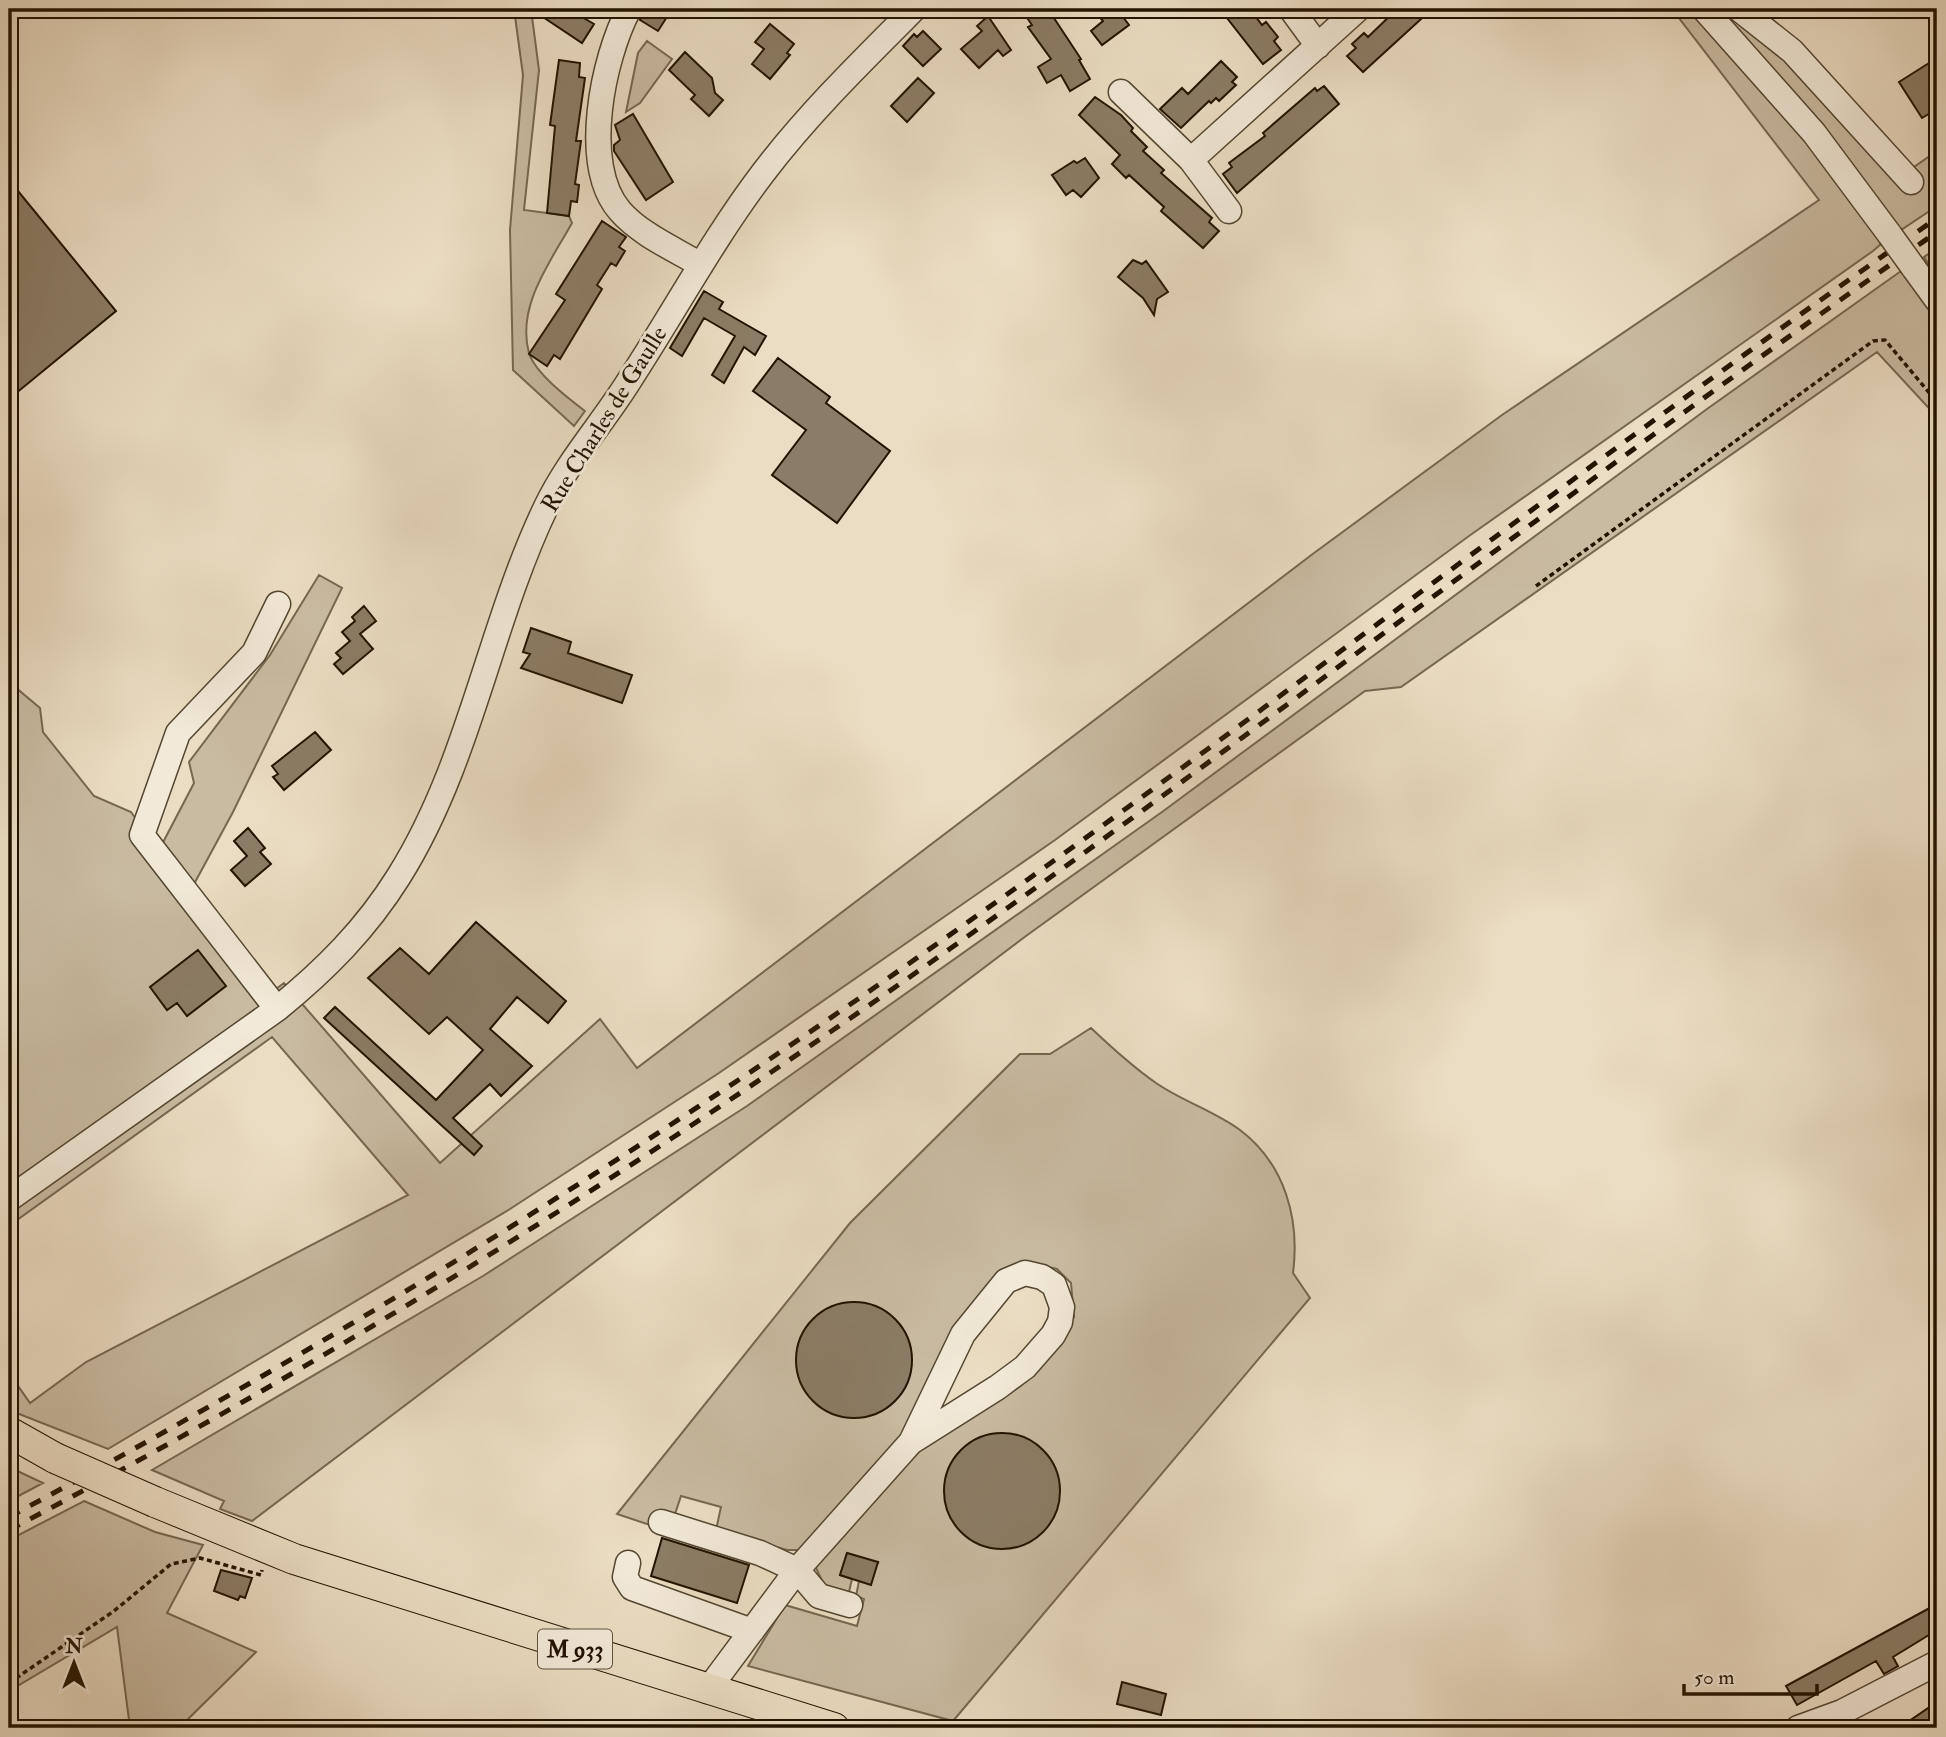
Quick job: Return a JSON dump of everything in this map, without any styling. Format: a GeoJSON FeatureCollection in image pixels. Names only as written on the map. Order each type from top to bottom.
{"type":"FeatureCollection","features":[{"type":"Feature","properties":{"kind":"main road","name":"M 933"},"geometry":{"type":"LineString","coordinates":[[9,1432],[55,1458]]}},
{"type":"Feature","properties":{"kind":"main road","name":"M 933"},"geometry":{"type":"LineString","coordinates":[[9,1440],[268,1550],[707,1691],[834,1728]]}},
{"type":"Feature","properties":{"kind":"street","name":"Rue Charles de Gaulle"},"geometry":{"type":"LineString","coordinates":[[9,1199],[277,1009],[319,975],[347,946],[383,901],[409,859],[449,773],[545,509],[570,465],[631,380],[751,189],[795,133],[914,9]]}},
{"type":"Feature","properties":{"kind":"street"},"geometry":{"type":"LineString","coordinates":[[1291,9],[1318,46]]}},
{"type":"Feature","properties":{"kind":"street"},"geometry":{"type":"LineString","coordinates":[[1191,160],[1358,9]]}},
{"type":"Feature","properties":{"kind":"street"},"geometry":{"type":"LineString","coordinates":[[1704,9],[1814,133],[1937,300]]}},
{"type":"Feature","properties":{"kind":"street"},"geometry":{"type":"LineString","coordinates":[[1739,9],[1792,51],[1911,182]]}},
{"type":"Feature","properties":{"kind":"street"},"geometry":{"type":"LineString","coordinates":[[620,12],[604,85],[600,155],[602,177],[611,199],[626,218],[701,265]]}},
{"type":"Feature","properties":{"kind":"street"},"geometry":{"type":"LineString","coordinates":[[1121,92],[1191,160],[1230,211]]}},
{"type":"Feature","properties":{"kind":"street"},"geometry":{"type":"LineString","coordinates":[[277,1009],[142,835],[178,733],[254,653],[278,604]]}},
{"type":"Feature","properties":{"kind":"street"},"geometry":{"type":"LineString","coordinates":[[707,1691],[797,1570],[911,1442],[1025,1367],[1060,1322],[1062,1307],[1054,1285],[1042,1277],[1025,1273],[1006,1281],[963,1334],[911,1442]]}},
{"type":"Feature","properties":{"kind":"street"},"geometry":{"type":"LineString","coordinates":[[661,1522],[760,1553],[797,1570],[819,1596],[850,1605]]}},
{"type":"Feature","properties":{"kind":"street"},"geometry":{"type":"LineString","coordinates":[[628,1563],[625,1577],[632,1588],[752,1631]]}},
{"type":"Feature","properties":{"kind":"street"},"geometry":{"type":"LineString","coordinates":[[1798,1728],[1842,1712],[1937,1663]]}},
{"type":"Feature","properties":{"kind":"path"},"geometry":{"type":"LineString","coordinates":[[1536,586],[1873,341],[1885,340],[1937,402]]}},
{"type":"Feature","properties":{"kind":"path"},"geometry":{"type":"LineString","coordinates":[[9,1683],[114,1611],[171,1564],[200,1558],[261,1575],[268,1550]]}},
{"type":"Feature","properties":{"kind":"shaded area"},"geometry":{"type":"Polygon","coordinates":[[[514,9],[531,9],[539,70],[524,210],[569,216],[572,223],[531,301],[526,335],[529,353],[538,369],[585,411],[574,426],[513,370],[510,230],[523,75],[514,9]]]}},
{"type":"Feature","properties":{"kind":"shaded area"},"geometry":{"type":"Polygon","coordinates":[[[1672,9],[1755,9],[1911,169],[1937,151],[1937,206],[1901,230],[1860,212],[1881,244],[1873,251],[1469,536],[1055,840],[719,1073],[510,1209],[108,1449],[9,1410],[9,1373],[30,1403],[86,1362],[408,1195],[272,1037],[10,1225],[9,682],[40,708],[43,732],[94,796],[131,812],[159,850],[194,783],[189,762],[270,655],[319,575],[342,588],[233,812],[193,886],[273,991],[284,983],[440,1163],[600,1019],[637,1068],[1314,553],[1502,415],[1819,200],[1672,9]]]}},
{"type":"Feature","properties":{"kind":"shaded area"},"geometry":{"type":"Polygon","coordinates":[[[647,41],[672,59],[640,103],[626,112],[638,53],[647,41]]]}},
{"type":"Feature","properties":{"kind":"shaded area"},"geometry":{"type":"Polygon","coordinates":[[[1937,248],[1937,278],[1924,257],[1937,248]]]}},
{"type":"Feature","properties":{"kind":"shaded area"},"geometry":{"type":"Polygon","coordinates":[[[1901,271],[1921,296],[1937,283],[1937,417],[1877,352],[1401,687],[1365,691],[1026,936],[252,1521],[220,1509],[224,1501],[152,1470],[483,1276],[747,1106],[1162,812],[1707,409],[1901,271]]]}},
{"type":"Feature","properties":{"kind":"shaded area"},"geometry":{"type":"Polygon","coordinates":[[[1091,1028],[1122,1057],[1156,1083],[1240,1130],[1268,1159],[1286,1194],[1291,1213],[1295,1253],[1293,1273],[1310,1298],[953,1721],[748,1666],[785,1605],[857,1626],[864,1599],[856,1596],[859,1581],[878,1563],[847,1553],[840,1575],[852,1579],[849,1592],[824,1585],[816,1568],[819,1559],[920,1450],[1059,1343],[1074,1317],[1071,1283],[1057,1269],[1032,1263],[1010,1270],[902,1437],[799,1550],[787,1550],[716,1530],[721,1507],[681,1496],[674,1517],[656,1527],[617,1514],[850,1223],[1020,1054],[1050,1054],[1091,1028]]]}},
{"type":"Feature","properties":{"kind":"shaded area"},"geometry":{"type":"Polygon","coordinates":[[[9,1467],[43,1483],[9,1501],[9,1467]]]}},
{"type":"Feature","properties":{"kind":"shaded area"},"geometry":{"type":"Polygon","coordinates":[[[84,1501],[155,1532],[203,1545],[167,1613],[256,1652],[179,1728],[130,1728],[117,1627],[9,1691],[9,1540],[84,1501]]]}},
{"type":"Feature","properties":{"kind":"building"},"geometry":{"type":"Polygon","coordinates":[[[531,9],[588,9],[582,17],[594,24],[582,43],[531,9]]]}},
{"type":"Feature","properties":{"kind":"building"},"geometry":{"type":"Polygon","coordinates":[[[646,9],[672,9],[658,31],[640,20],[646,9]]]}},
{"type":"Feature","properties":{"kind":"building"},"geometry":{"type":"Polygon","coordinates":[[[1021,9],[1048,9],[1081,59],[1079,60],[1090,79],[1070,91],[1061,75],[1047,83],[1038,67],[1051,59],[1028,27],[1032,25],[1021,9]]]}},
{"type":"Feature","properties":{"kind":"building"},"geometry":{"type":"Polygon","coordinates":[[[1093,9],[1117,9],[1129,25],[1102,45],[1091,31],[1103,21],[1093,9]]]}},
{"type":"Feature","properties":{"kind":"building"},"geometry":{"type":"Polygon","coordinates":[[[1220,9],[1250,9],[1262,25],[1266,22],[1278,37],[1274,41],[1281,50],[1263,64],[1220,9]]]}},
{"type":"Feature","properties":{"kind":"building"},"geometry":{"type":"Polygon","coordinates":[[[1397,9],[1432,9],[1363,72],[1347,56],[1356,48],[1352,44],[1364,33],[1368,37],[1397,9]]]}},
{"type":"Feature","properties":{"kind":"building"},"geometry":{"type":"Polygon","coordinates":[[[988,16],[1011,50],[1003,56],[998,50],[979,68],[961,49],[982,31],[977,26],[988,16]]]}},
{"type":"Feature","properties":{"kind":"building"},"geometry":{"type":"Polygon","coordinates":[[[770,24],[794,44],[787,53],[790,55],[770,79],[752,64],[764,49],[755,42],[770,24]]]}},
{"type":"Feature","properties":{"kind":"building"},"geometry":{"type":"Polygon","coordinates":[[[923,31],[941,49],[923,66],[903,46],[914,34],[917,37],[923,31]]]}},
{"type":"Feature","properties":{"kind":"building"},"geometry":{"type":"Polygon","coordinates":[[[685,52],[712,78],[715,93],[723,100],[709,116],[691,99],[695,95],[669,70],[685,52]]]}},
{"type":"Feature","properties":{"kind":"building"},"geometry":{"type":"Polygon","coordinates":[[[1937,58],[1937,109],[1922,118],[1899,82],[1937,58]]]}},
{"type":"Feature","properties":{"kind":"building"},"geometry":{"type":"Polygon","coordinates":[[[559,60],[580,63],[579,77],[585,78],[576,141],[581,141],[575,184],[579,185],[578,194],[577,202],[571,201],[569,216],[547,213],[555,126],[550,125],[559,60]]]}},
{"type":"Feature","properties":{"kind":"building"},"geometry":{"type":"Polygon","coordinates":[[[1221,61],[1237,77],[1232,82],[1236,85],[1219,101],[1216,98],[1211,103],[1209,101],[1181,128],[1160,109],[1182,88],[1188,94],[1221,61]]]}},
{"type":"Feature","properties":{"kind":"building"},"geometry":{"type":"Polygon","coordinates":[[[918,78],[934,93],[907,122],[891,106],[918,78]]]}},
{"type":"Feature","properties":{"kind":"building"},"geometry":{"type":"Polygon","coordinates":[[[1324,86],[1339,104],[1237,193],[1223,174],[1232,167],[1229,163],[1265,136],[1263,133],[1315,88],[1317,91],[1324,86]]]}},
{"type":"Feature","properties":{"kind":"building"},"geometry":{"type":"Polygon","coordinates":[[[1095,97],[1121,115],[1133,128],[1131,131],[1147,147],[1143,151],[1164,170],[1161,173],[1212,218],[1209,222],[1219,231],[1203,248],[1161,211],[1164,207],[1129,175],[1126,178],[1112,164],[1120,155],[1079,115],[1095,97]]]}},
{"type":"Feature","properties":{"kind":"building"},"geometry":{"type":"Polygon","coordinates":[[[633,114],[673,182],[646,200],[614,151],[614,145],[620,140],[615,125],[633,114]]]}},
{"type":"Feature","properties":{"kind":"building"},"geometry":{"type":"Polygon","coordinates":[[[1085,158],[1099,178],[1081,197],[1073,190],[1066,195],[1052,175],[1074,161],[1077,163],[1085,158]]]}},
{"type":"Feature","properties":{"kind":"building"},"geometry":{"type":"Polygon","coordinates":[[[9,180],[116,311],[9,399],[9,180]]]}},
{"type":"Feature","properties":{"kind":"building"},"geometry":{"type":"Polygon","coordinates":[[[602,221],[626,237],[619,247],[625,251],[616,266],[611,263],[597,285],[602,289],[560,359],[554,355],[547,366],[529,354],[565,300],[556,294],[602,221]]]}},
{"type":"Feature","properties":{"kind":"building"},"geometry":{"type":"Polygon","coordinates":[[[1133,260],[1142,264],[1146,261],[1168,292],[1157,299],[1154,315],[1143,298],[1118,277],[1133,260]]]}},
{"type":"Feature","properties":{"kind":"building"},"geometry":{"type":"Polygon","coordinates":[[[704,291],[723,302],[719,309],[766,336],[755,355],[744,347],[724,383],[712,375],[735,336],[704,318],[682,356],[670,348],[704,291]]]}},
{"type":"Feature","properties":{"kind":"building"},"geometry":{"type":"Polygon","coordinates":[[[778,358],[830,397],[826,403],[890,451],[837,523],[772,475],[806,430],[753,391],[778,358]]]}},
{"type":"Feature","properties":{"kind":"building"},"geometry":{"type":"Polygon","coordinates":[[[364,606],[376,621],[360,634],[373,649],[343,674],[334,664],[341,658],[336,653],[350,641],[342,632],[355,621],[352,617],[364,606]]]}},
{"type":"Feature","properties":{"kind":"building"},"geometry":{"type":"Polygon","coordinates":[[[531,628],[571,642],[568,653],[632,675],[622,703],[521,668],[530,654],[523,652],[531,628]]]}},
{"type":"Feature","properties":{"kind":"building"},"geometry":{"type":"Polygon","coordinates":[[[315,732],[331,750],[284,790],[273,777],[278,774],[272,766],[315,732]]]}},
{"type":"Feature","properties":{"kind":"building"},"geometry":{"type":"Polygon","coordinates":[[[248,828],[265,848],[260,852],[271,864],[245,886],[231,870],[247,856],[234,841],[248,828]]]}},
{"type":"Feature","properties":{"kind":"building"},"geometry":{"type":"Polygon","coordinates":[[[476,922],[566,1001],[548,1023],[517,997],[490,1029],[532,1066],[501,1096],[490,1084],[453,1118],[482,1146],[474,1155],[324,1018],[335,1007],[436,1100],[483,1050],[447,1017],[429,1034],[368,978],[400,948],[429,974],[476,922]]]}},
{"type":"Feature","properties":{"kind":"building"},"geometry":{"type":"Polygon","coordinates":[[[198,950],[226,986],[187,1016],[177,1003],[167,1010],[150,987],[198,950]]]}},
{"type":"Feature","properties":{"kind":"building"},"geometry":{"type":"Polygon","coordinates":[[[854,1302],[887,1311],[903,1327],[912,1360],[903,1393],[887,1409],[854,1418],[821,1409],[805,1393],[796,1360],[805,1327],[821,1311],[854,1302]]]}},
{"type":"Feature","properties":{"kind":"building"},"geometry":{"type":"Polygon","coordinates":[[[1002,1433],[1024,1437],[1043,1450],[1056,1469],[1060,1491],[1056,1513],[1043,1532],[1024,1545],[1002,1549],[980,1545],[961,1532],[948,1513],[944,1491],[948,1469],[961,1450],[980,1437],[1002,1433]]]}},
{"type":"Feature","properties":{"kind":"building"},"geometry":{"type":"Polygon","coordinates":[[[662,1538],[749,1565],[737,1603],[651,1576],[662,1538]]]}},
{"type":"Feature","properties":{"kind":"building"},"geometry":{"type":"Polygon","coordinates":[[[847,1553],[878,1562],[871,1585],[840,1575],[847,1553]]]}},
{"type":"Feature","properties":{"kind":"building"},"geometry":{"type":"Polygon","coordinates":[[[221,1570],[252,1578],[245,1598],[240,1596],[238,1600],[214,1591],[221,1570]]]}},
{"type":"Feature","properties":{"kind":"building"},"geometry":{"type":"Polygon","coordinates":[[[1937,1604],[1937,1630],[1893,1657],[1898,1666],[1884,1674],[1876,1661],[1797,1705],[1786,1686],[1937,1604]]]}},
{"type":"Feature","properties":{"kind":"building"},"geometry":{"type":"Polygon","coordinates":[[[1122,1682],[1166,1694],[1161,1715],[1117,1704],[1122,1682]]]}},
{"type":"Feature","properties":{"kind":"building"},"geometry":{"type":"Polygon","coordinates":[[[1937,1702],[1937,1728],[1899,1728],[1937,1702]]]}},
{"type":"Feature","properties":{"kind":"railway"},"geometry":{"type":"LineString","coordinates":[[9,1517],[127,1453],[360,1319],[589,1177],[814,1029],[1052,862],[1809,308],[1937,218]]}},
{"type":"Feature","properties":{"kind":"railway"},"geometry":{"type":"LineString","coordinates":[[9,1530],[129,1466],[365,1331],[710,1113],[1060,870],[1810,321],[1937,232]]}}]}
